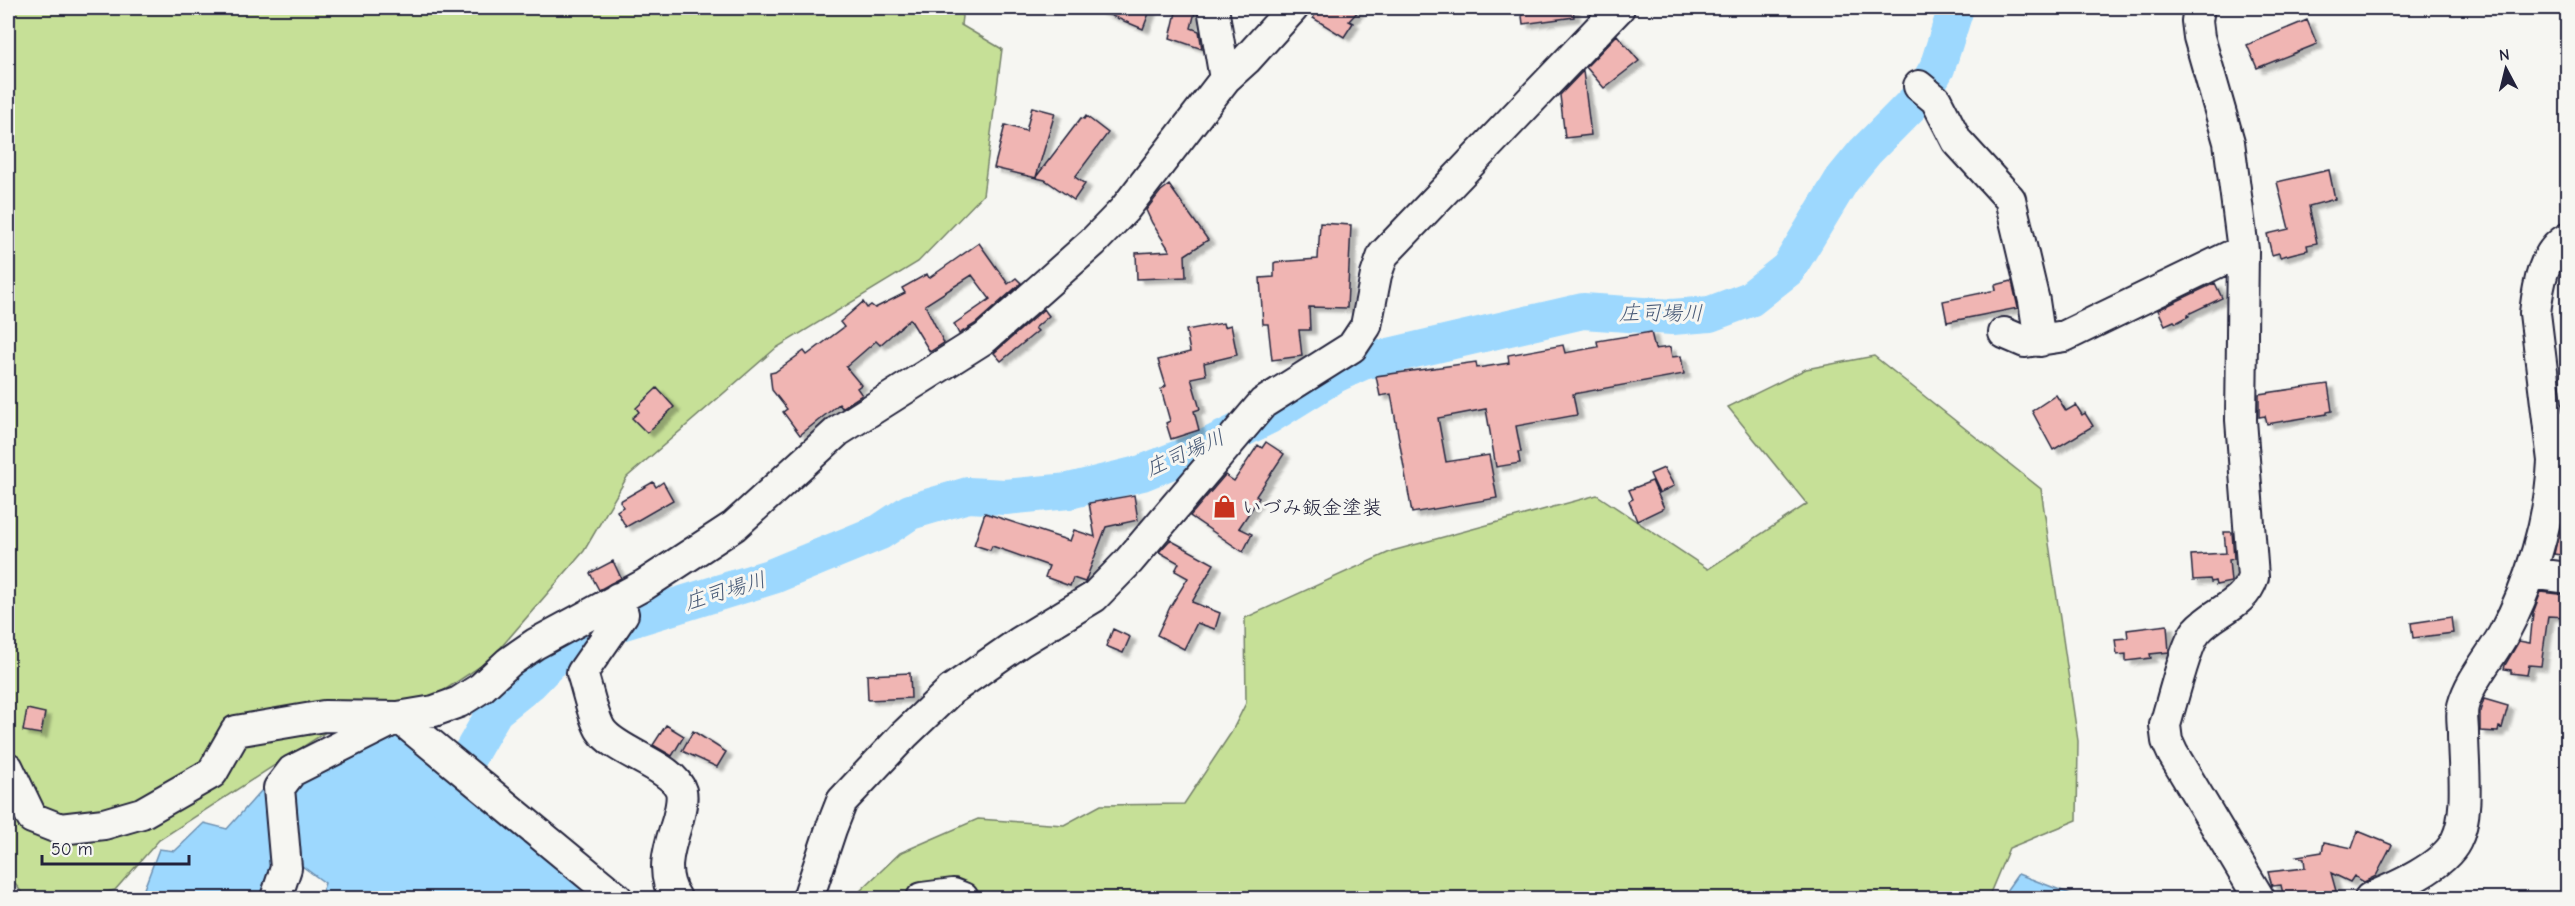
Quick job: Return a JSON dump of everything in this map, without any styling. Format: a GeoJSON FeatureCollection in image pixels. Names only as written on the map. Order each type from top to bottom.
{"type":"FeatureCollection","features":[{"type":"Feature","properties":{"kind":"street"},"geometry":{"type":"LineString","coordinates":[[1213,8],[1225,79]]}},
{"type":"Feature","properties":{"kind":"street"},"geometry":{"type":"LineString","coordinates":[[8,768],[32,818],[60,829],[104,824],[142,813],[212,773],[236,732],[324,716],[398,717],[434,711],[459,702],[481,688],[509,662],[535,644],[644,585],[734,526],[838,431],[985,338],[1094,242],[1124,210],[1225,79],[1246,60],[1293,8]]}},
{"type":"Feature","properties":{"kind":"street"},"geometry":{"type":"LineString","coordinates":[[808,898],[842,801],[904,735],[951,690],[1020,642],[1094,597],[1129,561],[1263,403],[1352,346],[1366,326],[1376,275],[1383,255],[1619,8]]}},
{"type":"Feature","properties":{"kind":"street"},"geometry":{"type":"LineString","coordinates":[[2199,8],[2197,21],[2199,37],[2229,142],[2243,250],[2241,420],[2253,577],[2250,588],[2241,599],[2196,631],[2165,725],[2167,741],[2173,754],[2259,898]]}},
{"type":"Feature","properties":{"kind":"street"},"geometry":{"type":"LineString","coordinates":[[1919,87],[1936,100],[1957,141],[2010,199],[2034,302],[2040,341]]}},
{"type":"Feature","properties":{"kind":"street"},"geometry":{"type":"LineString","coordinates":[[2370,898],[2410,881],[2448,852],[2456,841],[2463,819],[2462,708],[2468,690],[2504,634],[2530,573],[2540,539],[2553,461],[2535,313],[2537,292],[2553,249],[2568,238]]}},
{"type":"Feature","properties":{"kind":"street"},"geometry":{"type":"LineString","coordinates":[[2004,333],[2025,342],[2065,336],[2243,250]]}},
{"type":"Feature","properties":{"kind":"street"},"geometry":{"type":"LineString","coordinates":[[2530,573],[2568,578]]}},
{"type":"Feature","properties":{"kind":"street"},"geometry":{"type":"LineString","coordinates":[[618,598],[623,614],[582,673],[601,730],[611,740],[674,779],[681,792],[680,810],[666,857],[667,874],[671,890],[676,898]]}},
{"type":"Feature","properties":{"kind":"street"},"geometry":{"type":"LineString","coordinates":[[276,898],[286,868],[279,788],[292,771],[398,717]]}},
{"type":"Feature","properties":{"kind":"street"},"geometry":{"type":"LineString","coordinates":[[398,717],[617,898]]}},
{"type":"Feature","properties":{"kind":"street"},"geometry":{"type":"LineString","coordinates":[[922,898],[953,894],[963,898]]}},
{"type":"Feature","properties":{"kind":"green space"},"geometry":{"type":"Polygon","coordinates":[[[8,8],[963,8],[961,25],[1002,49],[983,195],[918,262],[776,348],[627,477],[584,551],[490,660],[434,697],[366,706],[159,840],[115,890],[81,898],[26,898],[8,875],[8,8]]]}},
{"type":"Feature","properties":{"kind":"green space"},"geometry":{"type":"Polygon","coordinates":[[[1874,356],[2041,489],[2078,741],[2077,820],[2009,848],[1988,898],[992,898],[952,882],[904,898],[849,898],[859,892],[900,853],[978,819],[1064,825],[1101,805],[1184,804],[1231,733],[1246,703],[1245,618],[1392,551],[1597,495],[1708,569],[1807,504],[1728,407],[1806,369],[1874,356]]]}},
{"type":"Feature","properties":{"kind":"water"},"geometry":{"type":"Polygon","coordinates":[[[397,733],[598,898],[320,898],[325,883],[298,863],[288,795],[308,769],[397,733]]]}},
{"type":"Feature","properties":{"kind":"water"},"geometry":{"type":"Polygon","coordinates":[[[271,780],[278,872],[266,898],[126,898],[142,894],[159,849],[175,851],[204,823],[227,829],[271,780]]]}},
{"type":"Feature","properties":{"kind":"water"},"geometry":{"type":"Polygon","coordinates":[[[2018,874],[2081,898],[2001,898],[2018,874]]]}},
{"type":"Feature","properties":{"kind":"building"},"geometry":{"type":"Polygon","coordinates":[[[1093,8],[1151,8],[1143,29],[1093,8]]]}},
{"type":"Feature","properties":{"kind":"building"},"geometry":{"type":"Polygon","coordinates":[[[1177,8],[1196,8],[1191,28],[1199,31],[1202,49],[1170,38],[1177,8]]]}},
{"type":"Feature","properties":{"kind":"building"},"geometry":{"type":"Polygon","coordinates":[[[1319,8],[1361,8],[1349,21],[1353,23],[1344,37],[1313,18],[1319,8]]]}},
{"type":"Feature","properties":{"kind":"building"},"geometry":{"type":"Polygon","coordinates":[[[1521,8],[1573,8],[1574,17],[1523,24],[1521,8]]]}},
{"type":"Feature","properties":{"kind":"building"},"geometry":{"type":"Polygon","coordinates":[[[2307,20],[2317,44],[2257,68],[2247,45],[2307,20]]]}},
{"type":"Feature","properties":{"kind":"building"},"geometry":{"type":"Polygon","coordinates":[[[1617,35],[1639,61],[1604,88],[1586,67],[1617,35]]]}},
{"type":"Feature","properties":{"kind":"building"},"geometry":{"type":"Polygon","coordinates":[[[1583,71],[1591,135],[1565,138],[1560,95],[1583,71]]]}},
{"type":"Feature","properties":{"kind":"building"},"geometry":{"type":"Polygon","coordinates":[[[1032,107],[1055,113],[1036,177],[1081,118],[1084,119],[1086,116],[1108,133],[1075,177],[1085,184],[1074,200],[1045,180],[994,168],[1005,125],[1026,131],[1032,107]]]}},
{"type":"Feature","properties":{"kind":"building"},"geometry":{"type":"Polygon","coordinates":[[[2329,170],[2335,199],[2309,206],[2317,243],[2307,245],[2308,250],[2280,257],[2279,253],[2272,255],[2267,234],[2289,229],[2277,182],[2329,170]]]}},
{"type":"Feature","properties":{"kind":"building"},"geometry":{"type":"Polygon","coordinates":[[[1169,185],[1208,240],[1185,255],[1186,277],[1137,279],[1136,253],[1170,251],[1146,210],[1161,191],[1169,185]]]}},
{"type":"Feature","properties":{"kind":"building"},"geometry":{"type":"Polygon","coordinates":[[[1320,223],[1351,225],[1347,308],[1309,307],[1310,330],[1299,330],[1302,356],[1272,360],[1268,324],[1263,324],[1260,278],[1274,277],[1274,263],[1276,262],[1318,259],[1320,223]]]}},
{"type":"Feature","properties":{"kind":"building"},"geometry":{"type":"Polygon","coordinates":[[[979,243],[1008,284],[1016,278],[1021,283],[975,324],[959,334],[954,324],[990,299],[972,275],[925,305],[944,343],[930,352],[910,319],[880,345],[876,341],[846,367],[861,385],[857,388],[862,395],[842,408],[839,404],[800,435],[783,412],[787,409],[772,390],[770,373],[775,372],[804,351],[807,355],[844,327],[840,322],[863,302],[867,308],[871,305],[875,308],[905,293],[902,288],[927,274],[929,278],[979,243]]]}},
{"type":"Feature","properties":{"kind":"building"},"geometry":{"type":"Polygon","coordinates":[[[2012,281],[2018,308],[1947,322],[1943,301],[1996,290],[1995,285],[2012,281]]]}},
{"type":"Feature","properties":{"kind":"building"},"geometry":{"type":"Polygon","coordinates":[[[2215,283],[2222,298],[2188,314],[2189,316],[2176,323],[2174,321],[2165,325],[2158,310],[2215,283]]]}},
{"type":"Feature","properties":{"kind":"building"},"geometry":{"type":"Polygon","coordinates":[[[1044,309],[1049,316],[1035,328],[1038,331],[1001,361],[994,353],[1044,309]]]}},
{"type":"Feature","properties":{"kind":"building"},"geometry":{"type":"Polygon","coordinates":[[[1223,323],[1224,327],[1231,325],[1237,355],[1204,363],[1206,375],[1191,378],[1200,409],[1194,411],[1199,430],[1171,439],[1166,423],[1170,421],[1161,389],[1166,386],[1158,360],[1190,352],[1186,330],[1223,323]]]}},
{"type":"Feature","properties":{"kind":"building"},"geometry":{"type":"Polygon","coordinates":[[[1651,332],[1655,349],[1670,347],[1672,357],[1681,356],[1684,374],[1573,394],[1577,415],[1516,426],[1521,452],[1518,452],[1520,463],[1496,467],[1486,409],[1438,418],[1446,462],[1489,455],[1497,498],[1412,513],[1391,394],[1380,396],[1376,376],[1476,362],[1477,368],[1509,363],[1508,355],[1563,345],[1565,353],[1598,347],[1597,341],[1651,332]]]}},
{"type":"Feature","properties":{"kind":"building"},"geometry":{"type":"Polygon","coordinates":[[[2328,384],[2332,411],[2327,414],[2267,424],[2265,416],[2259,417],[2259,394],[2328,384]]]}},
{"type":"Feature","properties":{"kind":"building"},"geometry":{"type":"Polygon","coordinates":[[[657,388],[674,407],[647,433],[632,418],[639,412],[636,408],[657,388]]]}},
{"type":"Feature","properties":{"kind":"building"},"geometry":{"type":"Polygon","coordinates":[[[2056,395],[2066,411],[2076,405],[2082,415],[2085,413],[2093,426],[2053,450],[2032,411],[2056,395]]]}},
{"type":"Feature","properties":{"kind":"building"},"geometry":{"type":"Polygon","coordinates":[[[1266,442],[1284,454],[1256,496],[1259,498],[1239,528],[1252,534],[1243,552],[1190,516],[1225,475],[1234,481],[1258,445],[1262,448],[1266,442]]]}},
{"type":"Feature","properties":{"kind":"building"},"geometry":{"type":"Polygon","coordinates":[[[1664,468],[1674,486],[1659,493],[1650,474],[1664,468]]]}},
{"type":"Feature","properties":{"kind":"building"},"geometry":{"type":"Polygon","coordinates":[[[1652,481],[1664,508],[1637,521],[1629,501],[1633,499],[1629,490],[1652,481]]]}},
{"type":"Feature","properties":{"kind":"building"},"geometry":{"type":"Polygon","coordinates":[[[653,482],[656,487],[663,482],[673,500],[626,527],[617,511],[623,507],[620,501],[653,482]]]}},
{"type":"Feature","properties":{"kind":"building"},"geometry":{"type":"Polygon","coordinates":[[[1134,495],[1138,520],[1106,527],[1085,582],[1073,578],[1070,586],[1045,577],[1049,566],[992,546],[990,550],[974,545],[985,513],[1070,541],[1074,530],[1095,537],[1089,503],[1134,495]]]}},
{"type":"Feature","properties":{"kind":"building"},"geometry":{"type":"Polygon","coordinates":[[[2566,500],[2568,500],[2568,556],[2554,554],[2566,500]]]}},
{"type":"Feature","properties":{"kind":"building"},"geometry":{"type":"Polygon","coordinates":[[[2224,532],[2232,532],[2234,559],[2229,560],[2231,582],[2216,585],[2215,581],[2211,582],[2210,579],[2193,580],[2191,555],[2226,553],[2224,532]]]}},
{"type":"Feature","properties":{"kind":"building"},"geometry":{"type":"Polygon","coordinates":[[[1170,540],[1214,564],[1192,602],[1220,613],[1215,629],[1197,623],[1184,649],[1157,635],[1170,607],[1188,578],[1175,571],[1179,563],[1159,552],[1170,540]]]}},
{"type":"Feature","properties":{"kind":"building"},"geometry":{"type":"Polygon","coordinates":[[[613,561],[621,578],[599,590],[590,573],[613,561]]]}},
{"type":"Feature","properties":{"kind":"building"},"geometry":{"type":"Polygon","coordinates":[[[2541,592],[2568,595],[2568,617],[2548,616],[2541,666],[2529,665],[2527,675],[2511,673],[2511,670],[2504,669],[2505,665],[2519,641],[2530,643],[2533,613],[2541,592]]]}},
{"type":"Feature","properties":{"kind":"building"},"geometry":{"type":"Polygon","coordinates":[[[2451,617],[2453,633],[2413,638],[2411,623],[2451,617]]]}},
{"type":"Feature","properties":{"kind":"building"},"geometry":{"type":"Polygon","coordinates":[[[2167,625],[2169,652],[2150,654],[2151,658],[2126,661],[2126,654],[2117,655],[2115,639],[2128,638],[2127,630],[2167,625]]]}},
{"type":"Feature","properties":{"kind":"building"},"geometry":{"type":"Polygon","coordinates":[[[1113,629],[1130,637],[1123,653],[1106,646],[1113,629]]]}},
{"type":"Feature","properties":{"kind":"building"},"geometry":{"type":"Polygon","coordinates":[[[910,673],[911,698],[868,700],[867,675],[910,673]]]}},
{"type":"Feature","properties":{"kind":"building"},"geometry":{"type":"Polygon","coordinates":[[[2484,699],[2508,706],[2502,728],[2499,727],[2498,732],[2480,731],[2480,711],[2484,699]]]}},
{"type":"Feature","properties":{"kind":"building"},"geometry":{"type":"Polygon","coordinates":[[[27,709],[45,713],[41,734],[23,731],[27,709]]]}},
{"type":"Feature","properties":{"kind":"building"},"geometry":{"type":"Polygon","coordinates":[[[666,725],[684,736],[672,756],[653,745],[666,725]]]}},
{"type":"Feature","properties":{"kind":"building"},"geometry":{"type":"Polygon","coordinates":[[[693,731],[726,752],[717,767],[682,751],[693,731]]]}},
{"type":"Feature","properties":{"kind":"building"},"geometry":{"type":"Polygon","coordinates":[[[2358,831],[2392,845],[2376,876],[2364,882],[2354,876],[2350,882],[2331,873],[2336,891],[2312,898],[2284,898],[2281,885],[2272,886],[2268,872],[2305,868],[2304,859],[2297,856],[2322,852],[2324,842],[2352,848],[2358,831]]]}},
{"type":"Feature","properties":{"kind":"waterway","name":"庄司場川"},"geometry":{"type":"LineString","coordinates":[[445,798],[495,711],[530,683],[558,654],[601,629],[773,576],[880,532],[910,512],[968,495],[1005,497],[1069,491],[1142,473],[1204,448],[1269,416],[1335,375],[1363,362],[1583,311],[1672,317],[1710,314],[1750,299],[1788,269],[1842,180],[1865,152],[1922,94],[1937,68],[1956,8]]}},
{"type":"Feature","properties":{"kind":"place","name":"いづみ鈑金塗装"},"geometry":{"type":"Point","coordinates":[1224,507]}}]}
